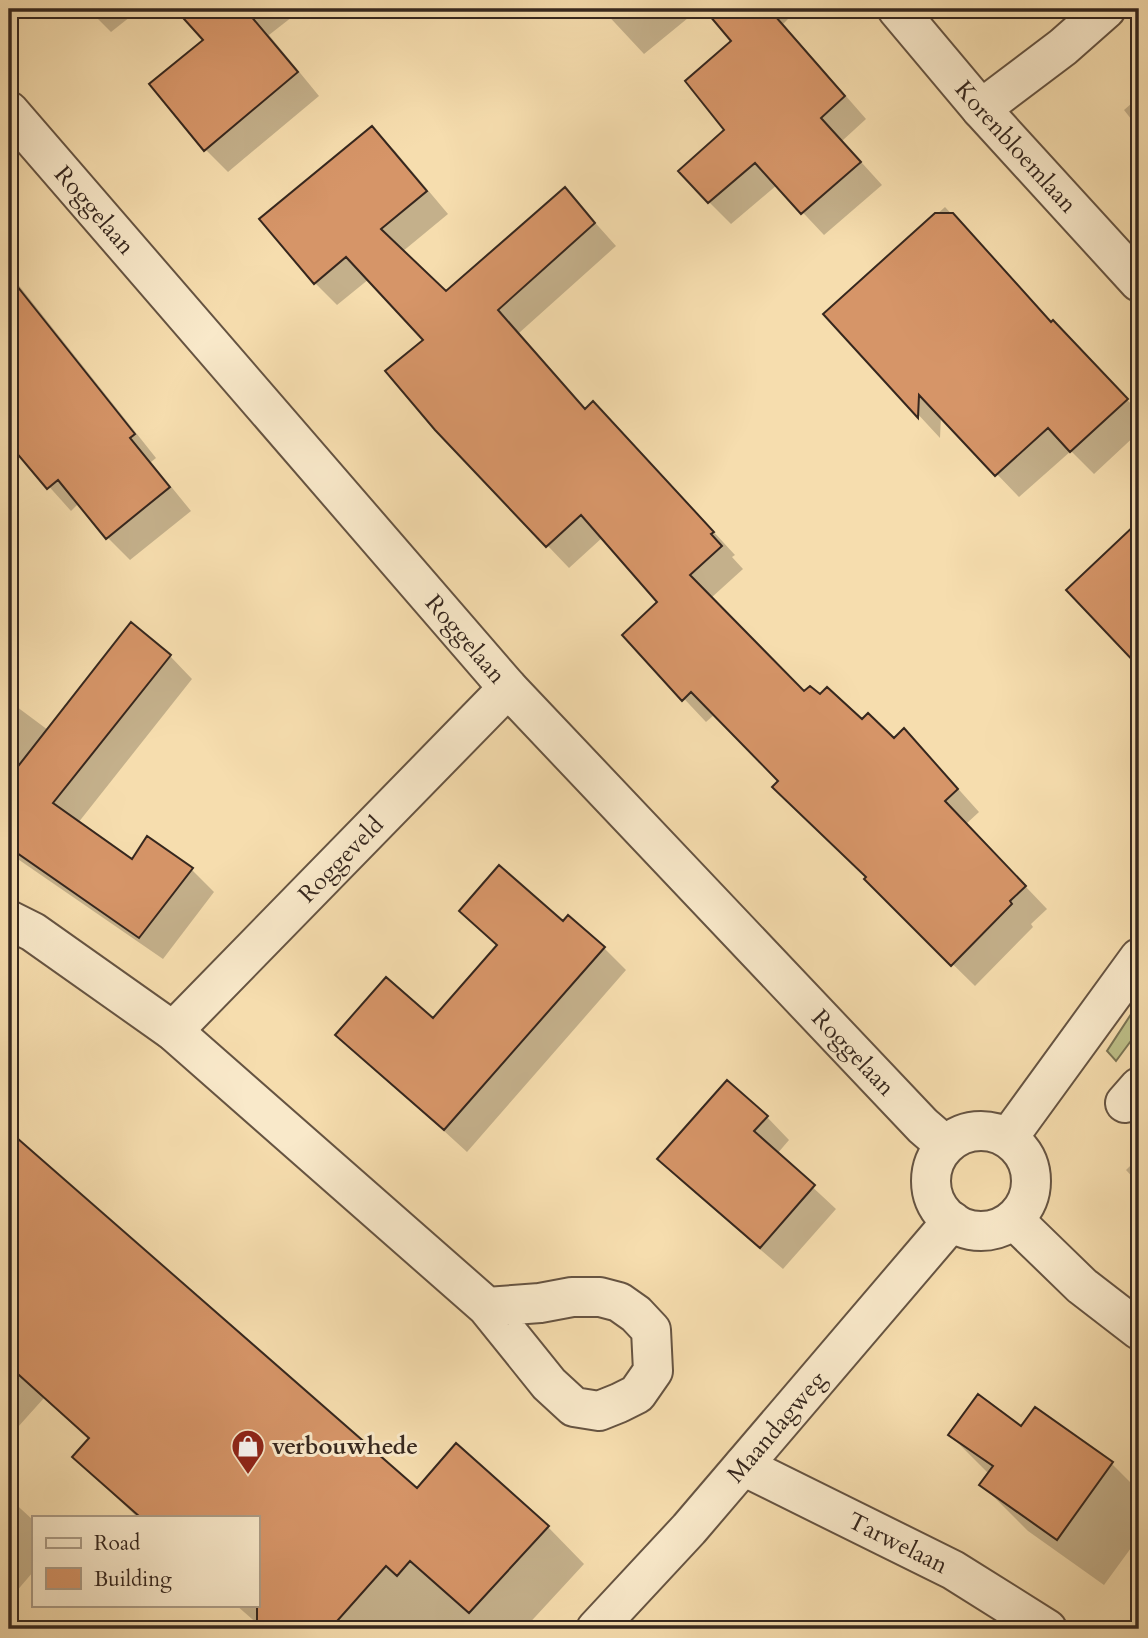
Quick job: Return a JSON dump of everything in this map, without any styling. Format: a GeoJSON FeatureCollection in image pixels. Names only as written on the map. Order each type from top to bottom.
{"type":"FeatureCollection","features":[{"type":"Feature","properties":{"kind":"street","name":"Korenbloemlaan"},"geometry":{"type":"LineString","coordinates":[[897,9],[981,109],[1139,282]]}},
{"type":"Feature","properties":{"kind":"street"},"geometry":{"type":"LineString","coordinates":[[981,109],[1063,47],[1106,9]]}},
{"type":"Feature","properties":{"kind":"street","name":"Roggelaan"},"geometry":{"type":"LineString","coordinates":[[9,111],[508,688],[923,1126],[945,1145]]}},
{"type":"Feature","properties":{"kind":"street","name":"Roggeveld"},"geometry":{"type":"LineString","coordinates":[[173,1031],[508,688]]}},
{"type":"Feature","properties":{"kind":"street"},"geometry":{"type":"LineString","coordinates":[[9,920],[33,932],[173,1031],[487,1307]]}},
{"type":"Feature","properties":{"kind":"street"},"geometry":{"type":"LineString","coordinates":[[1008,1138],[1061,1063],[1101,1014],[1139,958]]}},
{"type":"Feature","properties":{"kind":"street"},"geometry":{"type":"LineString","coordinates":[[974,1131],[996,1132],[1008,1138],[1020,1149],[1028,1162],[1030,1194],[1024,1208],[1014,1220],[999,1230],[982,1233],[964,1230],[940,1209],[933,1193],[931,1176],[936,1159],[954,1137],[974,1131]]}},
{"type":"Feature","properties":{"kind":"street"},"geometry":{"type":"LineString","coordinates":[[1014,1220],[1082,1286],[1139,1330]]}},
{"type":"Feature","properties":{"kind":"street","name":"Maandagweg"},"geometry":{"type":"LineString","coordinates":[[596,1629],[743,1466],[952,1221]]}},
{"type":"Feature","properties":{"kind":"street","name":"Tarwelaan"},"geometry":{"type":"LineString","coordinates":[[743,1466],[953,1570],[1047,1629]]}},
{"type":"Feature","properties":{"kind":"green space"},"geometry":{"type":"Polygon","coordinates":[[[1139,1002],[1139,1030],[1116,1061],[1107,1051],[1139,1002]]]}},
{"type":"Feature","properties":{"kind":"building"},"geometry":{"type":"Polygon","coordinates":[[[175,9],[245,9],[298,72],[204,151],[149,84],[203,40],[175,9]]]}},
{"type":"Feature","properties":{"kind":"building"},"geometry":{"type":"Polygon","coordinates":[[[704,9],[769,9],[845,96],[821,118],[861,162],[801,214],[755,163],[708,203],[678,171],[724,130],[685,81],[731,41],[704,9]]]}},
{"type":"Feature","properties":{"kind":"building"},"geometry":{"type":"Polygon","coordinates":[[[372,126],[427,191],[381,229],[446,291],[565,187],[595,223],[498,310],[585,409],[593,401],[714,532],[711,534],[722,546],[690,575],[804,691],[810,686],[820,694],[827,687],[862,719],[868,713],[894,738],[904,728],[958,789],[945,801],[1026,886],[951,966],[864,879],[866,877],[772,787],[778,781],[691,692],[682,701],[622,635],[657,602],[581,515],[546,547],[435,430],[385,371],[423,340],[346,257],[314,284],[259,219],[372,126]]]}},
{"type":"Feature","properties":{"kind":"building"},"geometry":{"type":"Polygon","coordinates":[[[935,213],[953,213],[1051,322],[1053,320],[1128,399],[1070,452],[1048,428],[995,476],[919,395],[918,418],[823,314],[935,213]]]}},
{"type":"Feature","properties":{"kind":"building"},"geometry":{"type":"Polygon","coordinates":[[[9,276],[135,434],[130,438],[170,487],[106,539],[58,480],[47,489],[9,444],[9,276]]]}},
{"type":"Feature","properties":{"kind":"building"},"geometry":{"type":"Polygon","coordinates":[[[1139,521],[1139,667],[1066,590],[1139,521]]]}},
{"type":"Feature","properties":{"kind":"building"},"geometry":{"type":"Polygon","coordinates":[[[131,622],[171,655],[53,803],[132,859],[147,836],[193,868],[139,938],[14,851],[9,858],[9,772],[12,774],[131,622]]]}},
{"type":"Feature","properties":{"kind":"building"},"geometry":{"type":"Polygon","coordinates":[[[499,865],[563,921],[568,915],[605,947],[444,1130],[335,1035],[386,977],[433,1018],[497,945],[459,911],[499,865]]]}},
{"type":"Feature","properties":{"kind":"building"},"geometry":{"type":"Polygon","coordinates":[[[727,1080],[768,1116],[754,1131],[815,1185],[760,1248],[657,1159],[727,1080]]]}},
{"type":"Feature","properties":{"kind":"building"},"geometry":{"type":"Polygon","coordinates":[[[9,1131],[417,1488],[456,1443],[549,1526],[469,1613],[410,1561],[397,1576],[386,1566],[330,1629],[257,1629],[259,1516],[139,1516],[72,1457],[89,1438],[9,1366],[9,1131]]]}},
{"type":"Feature","properties":{"kind":"building"},"geometry":{"type":"Polygon","coordinates":[[[978,1394],[1021,1426],[1035,1407],[1113,1462],[1057,1540],[979,1485],[993,1466],[948,1435],[978,1394]]]}},
{"type":"Feature","properties":{"kind":"place","name":"verbouwhede"},"geometry":{"type":"Point","coordinates":[248,1476]}}]}
